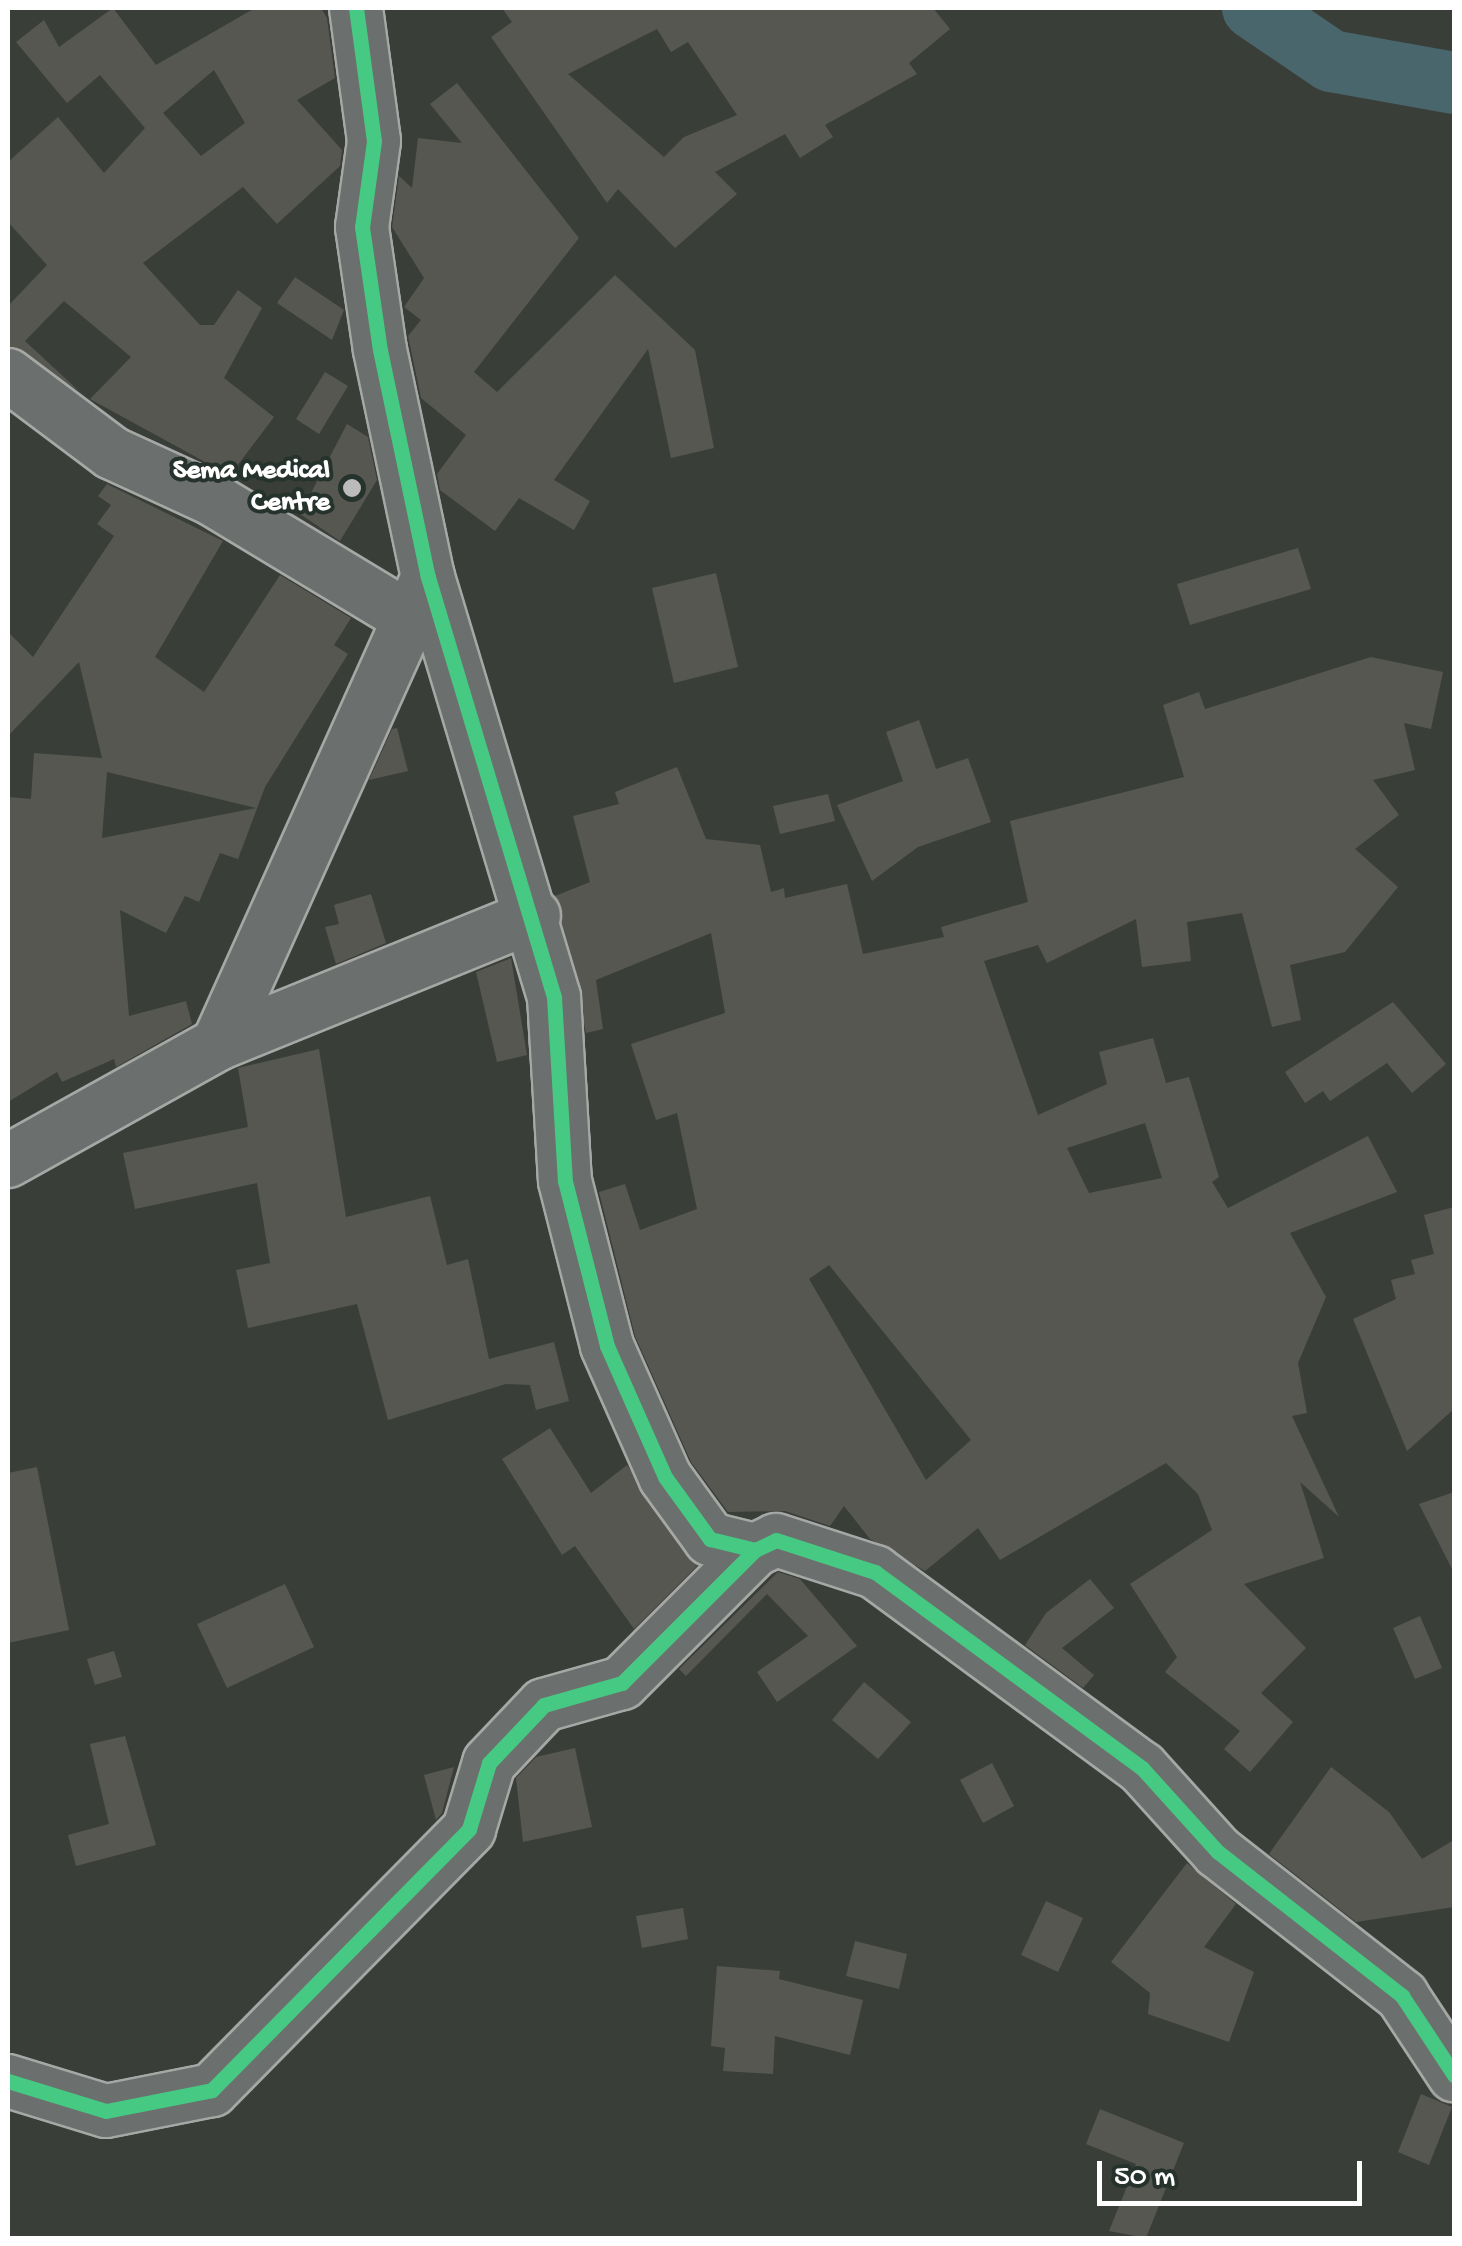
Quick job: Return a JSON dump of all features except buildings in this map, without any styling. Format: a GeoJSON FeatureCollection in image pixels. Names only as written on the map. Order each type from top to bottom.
{"type":"FeatureCollection","features":[{"type":"Feature","properties":{"kind":"street"},"geometry":{"type":"LineString","coordinates":[[356,8],[374,141],[362,227],[416,596],[534,916],[554,997],[565,1181],[608,1346],[676,1492],[710,1538],[755,1550]]}},
{"type":"Feature","properties":{"kind":"street"},"geometry":{"type":"LineString","coordinates":[[8,375],[112,453],[416,596]]}},
{"type":"Feature","properties":{"kind":"street"},"geometry":{"type":"LineString","coordinates":[[218,1044],[416,596]]}},
{"type":"Feature","properties":{"kind":"street"},"geometry":{"type":"LineString","coordinates":[[8,1161],[218,1044],[534,916]]}},
{"type":"Feature","properties":{"kind":"street"},"geometry":{"type":"LineString","coordinates":[[8,2081],[106,2111],[212,2090],[469,1830],[488,1763],[544,1705],[622,1683],[755,1550],[776,1540],[875,1572],[1142,1768],[1218,1852],[1364,1959],[1454,2075]]}},
{"type":"Feature","properties":{"kind":"waterway"},"geometry":{"type":"LineString","coordinates":[[1253,8],[1331,61],[1454,83]]}},
{"type":"Feature","properties":{"kind":"cycle path"},"geometry":{"type":"LineString","coordinates":[[356,8],[374,141],[362,227],[380,350],[428,577],[554,997],[565,1181],[607,1346],[665,1477],[710,1539],[755,1550],[776,1540],[875,1572],[1142,1768],[1218,1852],[1402,1996],[1454,2075]]}},
{"type":"Feature","properties":{"kind":"cycle path"},"geometry":{"type":"LineString","coordinates":[[8,2081],[106,2111],[212,2090],[469,1829],[489,1763],[544,1705],[622,1683],[755,1550]]}},
{"type":"Feature","properties":{"kind":"place","name":"Sema Medical Centre"},"geometry":{"type":"Point","coordinates":[352,488]}}]}
